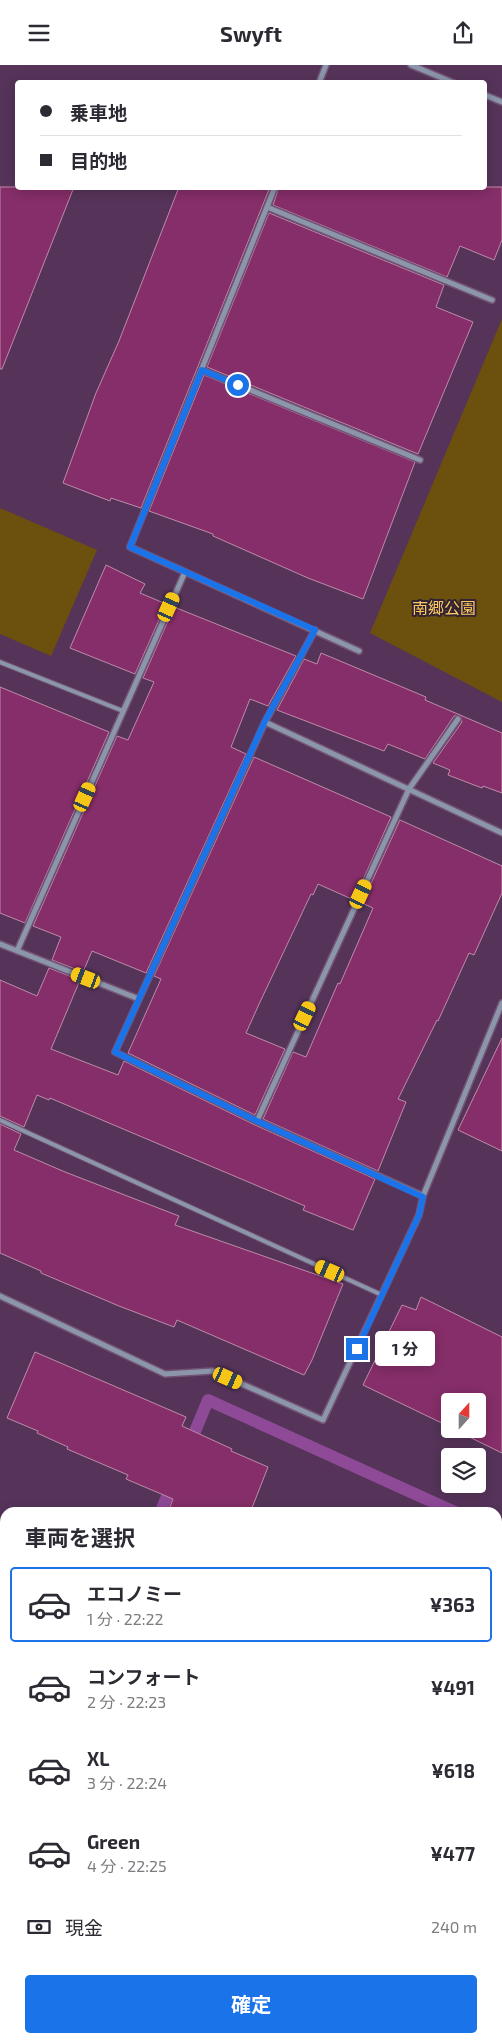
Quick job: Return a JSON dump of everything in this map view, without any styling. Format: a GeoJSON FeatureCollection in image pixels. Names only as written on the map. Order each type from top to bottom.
{"type":"FeatureCollection","features":[{"type":"Feature","properties":{"kind":"street"},"geometry":{"type":"LineString","coordinates":[[320,80],[326,65]]}},
{"type":"Feature","properties":{"kind":"street"},"geometry":{"type":"LineString","coordinates":[[411,65],[447,80]]}},
{"type":"Feature","properties":{"kind":"street"},"geometry":{"type":"LineString","coordinates":[[487,96],[502,102]]}},
{"type":"Feature","properties":{"kind":"street"},"geometry":{"type":"LineString","coordinates":[[274,190],[130,547],[359,651]]}},
{"type":"Feature","properties":{"kind":"street"},"geometry":{"type":"LineString","coordinates":[[267,207],[492,300]]}},
{"type":"Feature","properties":{"kind":"street"},"geometry":{"type":"LineString","coordinates":[[202,370],[420,460]]}},
{"type":"Feature","properties":{"kind":"street"},"geometry":{"type":"LineString","coordinates":[[17,951],[185,572]]}},
{"type":"Feature","properties":{"kind":"street"},"geometry":{"type":"LineString","coordinates":[[315,630],[265,721],[115,1052],[257,1121],[423,1197]]}},
{"type":"Feature","properties":{"kind":"street"},"geometry":{"type":"LineString","coordinates":[[257,1121],[409,789],[458,719]]}},
{"type":"Feature","properties":{"kind":"street"},"geometry":{"type":"LineString","coordinates":[[265,721],[502,833]]}},
{"type":"Feature","properties":{"kind":"street"},"geometry":{"type":"LineString","coordinates":[[0,944],[139,999]]}},
{"type":"Feature","properties":{"kind":"street"},"geometry":{"type":"LineString","coordinates":[[0,1296],[164,1374],[213,1371],[323,1420],[419,1215],[423,1197],[502,1003]]}},
{"type":"Feature","properties":{"kind":"lane"},"geometry":{"type":"LineString","coordinates":[[0,662],[123,711]]}},
{"type":"Feature","properties":{"kind":"lane"},"geometry":{"type":"LineString","coordinates":[[0,1120],[382,1295]]}},
{"type":"Feature","properties":{"kind":"green space","name":"南郷公園"},"geometry":{"type":"Polygon","coordinates":[[[502,319],[502,702],[370,633],[502,319]]]}},
{"type":"Feature","properties":{"kind":"green space"},"geometry":{"type":"Polygon","coordinates":[[[0,508],[97,550],[51,656],[0,634],[0,508]]]}},
{"type":"Feature","properties":{"kind":"building"},"geometry":{"type":"Polygon","coordinates":[[[0,187],[15,187],[15,190],[73,190],[2,369],[0,369],[0,187]]]}},
{"type":"Feature","properties":{"kind":"building"},"geometry":{"type":"Polygon","coordinates":[[[487,187],[502,187],[502,240],[494,260],[460,246],[447,277],[273,205],[278,190],[487,190],[487,187]]]}},
{"type":"Feature","properties":{"kind":"building"},"geometry":{"type":"Polygon","coordinates":[[[178,190],[269,190],[141,508],[111,498],[110,501],[63,483],[96,393],[119,341],[178,190]]]}},
{"type":"Feature","properties":{"kind":"building"},"geometry":{"type":"Polygon","coordinates":[[[269,213],[444,285],[436,307],[473,322],[418,454],[207,367],[269,213]]]}},
{"type":"Feature","properties":{"kind":"building"},"geometry":{"type":"Polygon","coordinates":[[[204,375],[415,462],[363,599],[308,578],[213,536],[213,534],[149,511],[204,375]]]}},
{"type":"Feature","properties":{"kind":"building"},"geometry":{"type":"Polygon","coordinates":[[[106,565],[145,584],[140,593],[166,604],[135,674],[70,648],[106,565]]]}},
{"type":"Feature","properties":{"kind":"building"},"geometry":{"type":"Polygon","coordinates":[[[174,607],[296,656],[268,706],[250,699],[231,747],[246,754],[146,973],[92,951],[83,972],[52,960],[61,937],[33,926],[117,736],[128,740],[154,682],[143,678],[174,607]]]}},
{"type":"Feature","properties":{"kind":"building"},"geometry":{"type":"Polygon","coordinates":[[[321,653],[426,697],[425,700],[460,715],[454,716],[425,759],[388,744],[384,751],[277,710],[304,659],[317,664],[321,653]]]}},
{"type":"Feature","properties":{"kind":"building"},"geometry":{"type":"Polygon","coordinates":[[[0,687],[109,732],[25,923],[0,913],[0,687]]]}},
{"type":"Feature","properties":{"kind":"building"},"geometry":{"type":"Polygon","coordinates":[[[460,715],[502,733],[502,793],[483,786],[482,788],[448,775],[450,770],[433,763],[462,722],[460,715]]]}},
{"type":"Feature","properties":{"kind":"building"},"geometry":{"type":"Polygon","coordinates":[[[254,757],[391,817],[354,900],[318,884],[313,895],[311,894],[260,1002],[246,1033],[285,1049],[255,1115],[128,1053],[161,979],[154,976],[254,757]]]}},
{"type":"Feature","properties":{"kind":"building"},"geometry":{"type":"Polygon","coordinates":[[[400,820],[502,866],[502,893],[474,955],[469,953],[438,1021],[398,1099],[406,1102],[378,1171],[263,1119],[293,1052],[306,1057],[338,983],[340,984],[373,908],[362,903],[400,820]]]}},
{"type":"Feature","properties":{"kind":"building"},"geometry":{"type":"Polygon","coordinates":[[[49,968],[80,980],[51,1049],[118,1075],[124,1061],[255,1125],[375,1179],[353,1230],[303,1210],[305,1206],[50,1098],[49,1100],[37,1095],[24,1127],[0,1116],[0,980],[37,996],[49,968]]]}},
{"type":"Feature","properties":{"kind":"building"},"geometry":{"type":"Polygon","coordinates":[[[502,1038],[502,1151],[458,1130],[502,1038]]]}},
{"type":"Feature","properties":{"kind":"building"},"geometry":{"type":"Polygon","coordinates":[[[0,1124],[21,1134],[14,1150],[179,1216],[175,1225],[343,1284],[304,1375],[177,1320],[174,1327],[119,1306],[41,1273],[41,1271],[0,1253],[0,1124]]]}},
{"type":"Feature","properties":{"kind":"building"},"geometry":{"type":"Polygon","coordinates":[[[421,1297],[502,1337],[502,1453],[471,1438],[486,1438],[486,1393],[441,1393],[441,1423],[363,1385],[402,1305],[416,1310],[421,1297]]]}},
{"type":"Feature","properties":{"kind":"building"},"geometry":{"type":"Polygon","coordinates":[[[35,1352],[186,1417],[182,1426],[268,1467],[252,1507],[170,1507],[173,1499],[126,1479],[128,1475],[67,1449],[68,1447],[37,1433],[38,1431],[7,1418],[35,1352]]]}},
{"type":"Feature","properties":{"kind":"waterway"},"geometry":{"type":"LineString","coordinates":[[189,1446],[208,1400],[444,1507]]}},
{"type":"Feature","properties":{"kind":"waterway"},"geometry":{"type":"LineString","coordinates":[[163,1507],[173,1483]]}},
{"type":"Feature","properties":{"kind":"route"},"geometry":{"type":"LineString","coordinates":[[238,385],[202,370],[130,547],[315,630],[265,721],[115,1052],[257,1121],[423,1197],[419,1215],[357,1349]]}}]}
